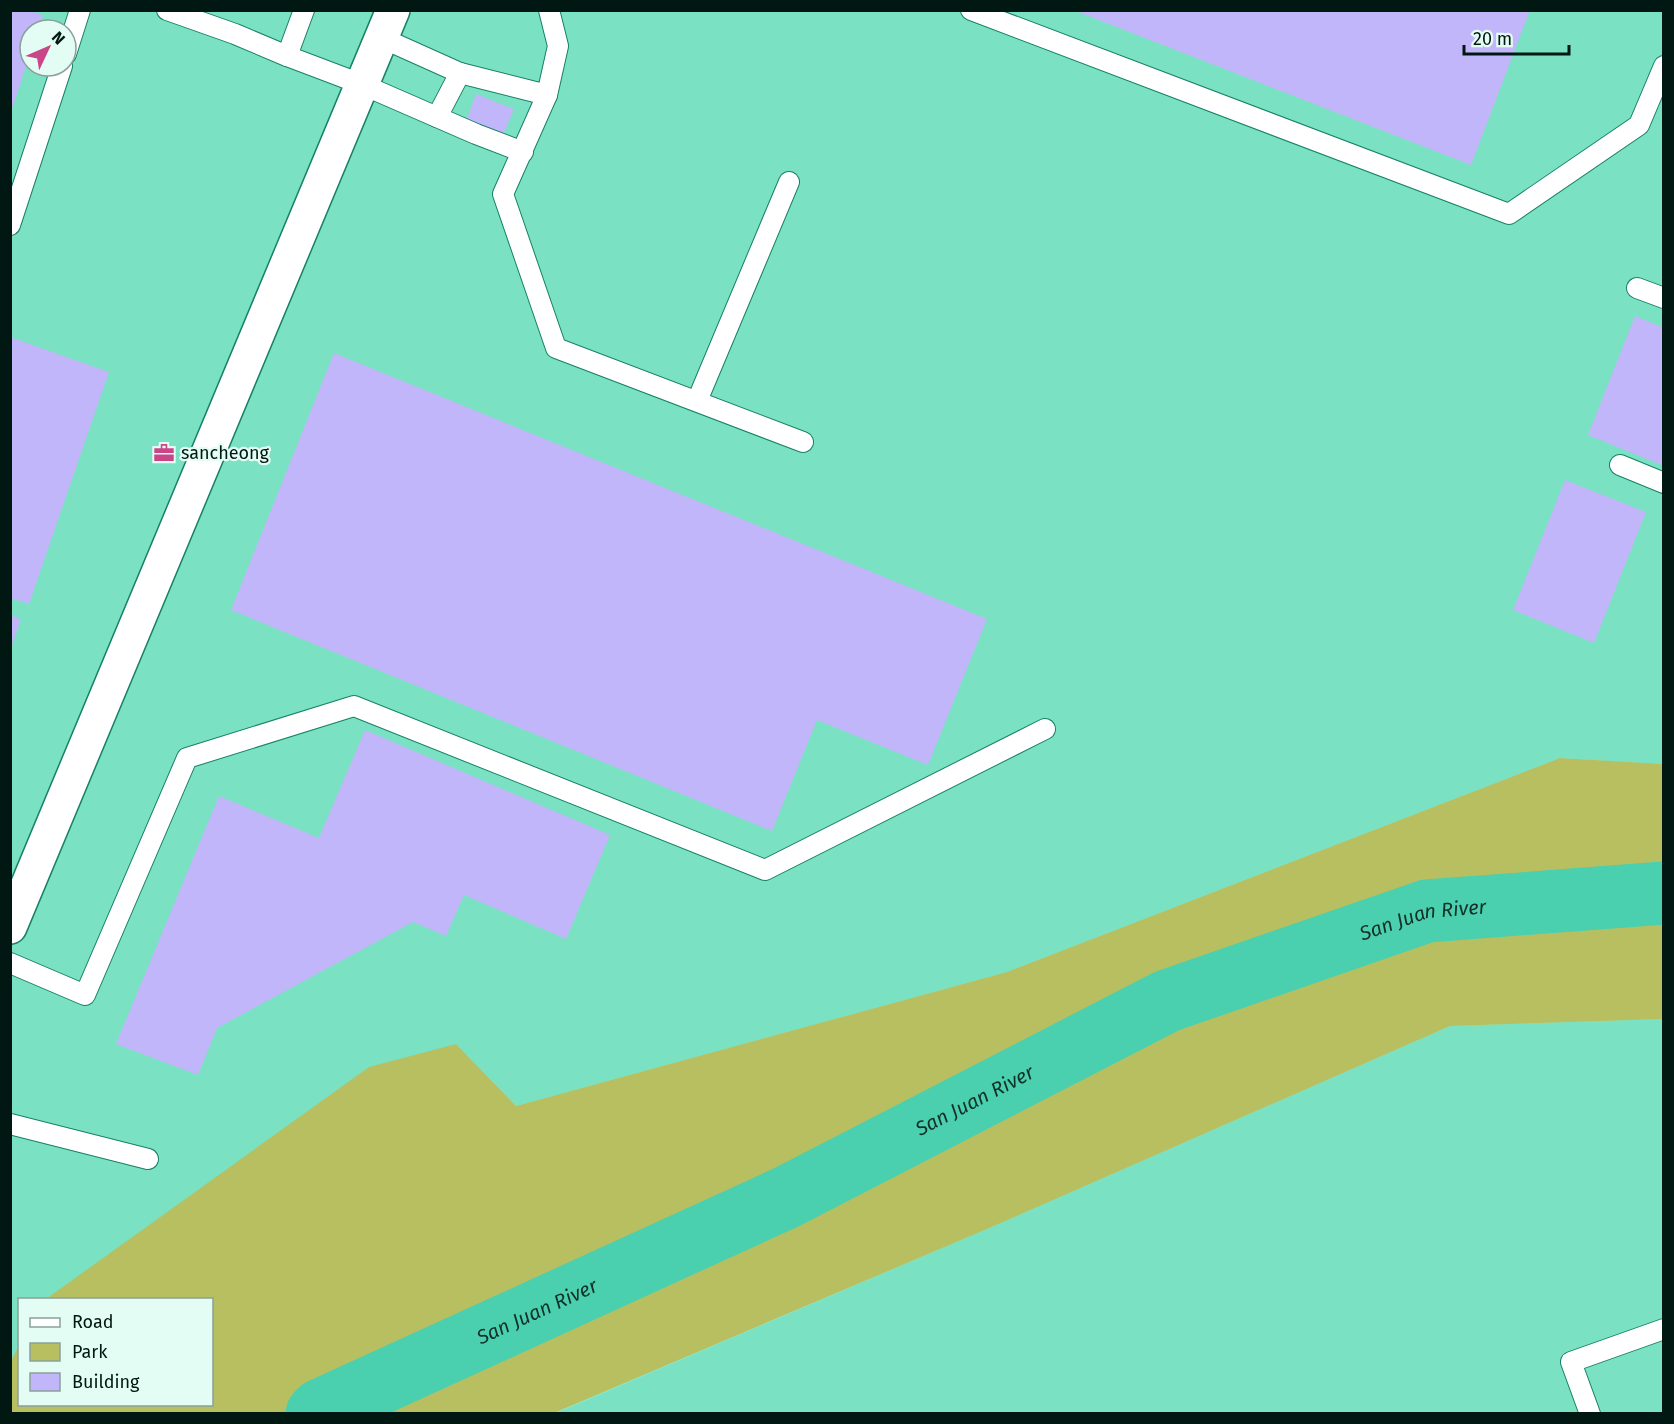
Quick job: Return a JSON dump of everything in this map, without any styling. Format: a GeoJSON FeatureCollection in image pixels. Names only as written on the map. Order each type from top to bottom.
{"type":"FeatureCollection","features":[{"type":"Feature","properties":{"kind":"street"},"geometry":{"type":"LineString","coordinates":[[10,927],[388,24]]}},
{"type":"Feature","properties":{"kind":"lane"},"geometry":{"type":"LineString","coordinates":[[168,10],[361,84],[523,152]]}},
{"type":"Feature","properties":{"kind":"lane"},"geometry":{"type":"LineString","coordinates":[[287,56],[304,10]]}},
{"type":"Feature","properties":{"kind":"lane"},"geometry":{"type":"LineString","coordinates":[[549,10],[558,46],[547,95],[503,194],[556,348],[803,442]]}},
{"type":"Feature","properties":{"kind":"lane"},"geometry":{"type":"LineString","coordinates":[[971,10],[1509,214],[1640,125],[1664,66]]}},
{"type":"Feature","properties":{"kind":"lane"},"geometry":{"type":"LineString","coordinates":[[388,24],[460,73],[547,95]]}},
{"type":"Feature","properties":{"kind":"lane"},"geometry":{"type":"LineString","coordinates":[[437,117],[460,73]]}},
{"type":"Feature","properties":{"kind":"lane"},"geometry":{"type":"LineString","coordinates":[[10,225],[58,78]]}},
{"type":"Feature","properties":{"kind":"lane"},"geometry":{"type":"LineString","coordinates":[[697,401],[789,182]]}},
{"type":"Feature","properties":{"kind":"lane"},"geometry":{"type":"LineString","coordinates":[[1637,288],[1664,298]]}},
{"type":"Feature","properties":{"kind":"lane"},"geometry":{"type":"LineString","coordinates":[[1620,465],[1664,483]]}},
{"type":"Feature","properties":{"kind":"lane"},"geometry":{"type":"LineString","coordinates":[[10,963],[85,995],[187,758],[354,706],[765,870],[1045,729]]}},
{"type":"Feature","properties":{"kind":"lane"},"geometry":{"type":"LineString","coordinates":[[10,1124],[148,1159]]}},
{"type":"Feature","properties":{"kind":"lane"},"geometry":{"type":"LineString","coordinates":[[1590,1413],[1571,1362],[1664,1329]]}},
{"type":"Feature","properties":{"kind":"shaded area"},"geometry":{"type":"Polygon","coordinates":[[[10,11],[1663,11],[1663,764],[1560,758],[1007,972],[516,1106],[456,1044],[48,1298],[18,1298],[18,1347],[11,1361],[10,11]]]}},
{"type":"Feature","properties":{"kind":"shaded area"},"geometry":{"type":"Polygon","coordinates":[[[1663,1019],[1663,1413],[554,1414],[987,1229],[1450,1026],[1663,1019]]]}},
{"type":"Feature","properties":{"kind":"green space"},"geometry":{"type":"Polygon","coordinates":[[[1560,758],[1663,764],[1663,1019],[1450,1026],[987,1229],[554,1413],[11,1413],[11,1361],[18,1347],[18,1406],[213,1406],[213,1298],[47,1298],[369,1067],[456,1044],[516,1106],[1007,972],[1560,758]]]}},
{"type":"Feature","properties":{"kind":"building"},"geometry":{"type":"Polygon","coordinates":[[[10,10],[28,10],[43,15],[42,18],[18,18],[18,78],[22,78],[11,112],[10,10]]]}},
{"type":"Feature","properties":{"kind":"building"},"geometry":{"type":"Polygon","coordinates":[[[1073,10],[1530,10],[1471,165],[1073,10]]]}},
{"type":"Feature","properties":{"kind":"building"},"geometry":{"type":"Polygon","coordinates":[[[476,94],[514,109],[503,135],[466,121],[476,94]]]}},
{"type":"Feature","properties":{"kind":"building"},"geometry":{"type":"Polygon","coordinates":[[[1635,316],[1664,328],[1664,466],[1588,435],[1635,316]]]}},
{"type":"Feature","properties":{"kind":"building"},"geometry":{"type":"Polygon","coordinates":[[[10,337],[109,372],[29,604],[10,598],[10,337]]]}},
{"type":"Feature","properties":{"kind":"building"},"geometry":{"type":"Polygon","coordinates":[[[334,353],[987,619],[928,765],[817,720],[772,831],[231,610],[334,353]]]}},
{"type":"Feature","properties":{"kind":"building"},"geometry":{"type":"Polygon","coordinates":[[[1565,480],[1646,512],[1594,643],[1513,610],[1565,480]]]}},
{"type":"Feature","properties":{"kind":"building"},"geometry":{"type":"Polygon","coordinates":[[[10,615],[21,619],[11,648],[10,648],[10,615]]]}},
{"type":"Feature","properties":{"kind":"building"},"geometry":{"type":"Polygon","coordinates":[[[365,730],[610,835],[566,939],[464,895],[446,936],[413,922],[217,1028],[198,1075],[116,1044],[219,796],[319,838],[365,730]]]}},
{"type":"Feature","properties":{"kind":"waterway","name":"San Juan River"},"geometry":{"type":"LineString","coordinates":[[317,1414],[321,1410],[787,1197],[1167,1001],[1427,911],[1664,893]]}},
{"type":"Feature","properties":{"kind":"place","name":"sancheong"},"geometry":{"type":"Point","coordinates":[164,453]}}]}
